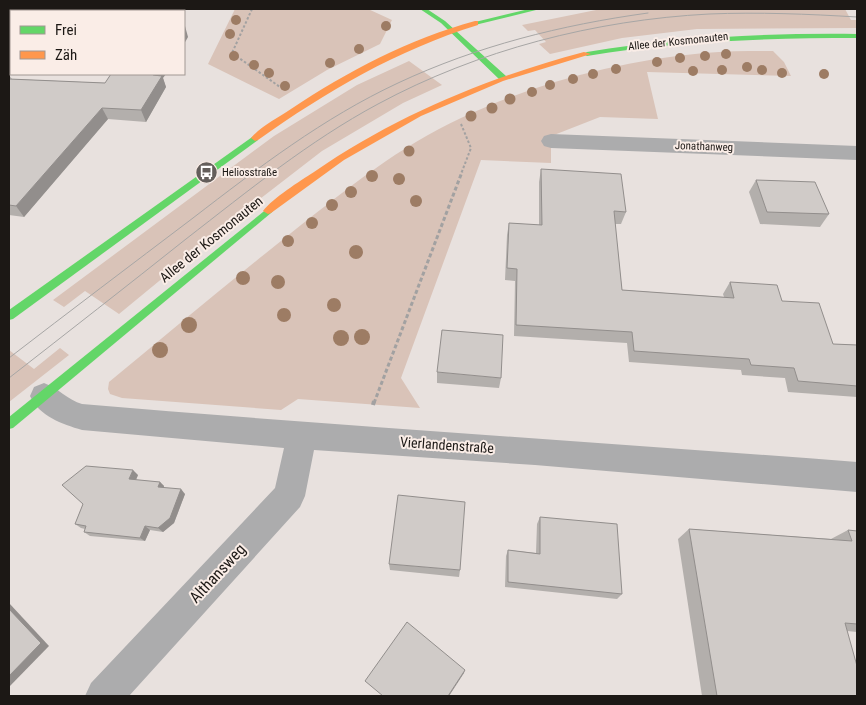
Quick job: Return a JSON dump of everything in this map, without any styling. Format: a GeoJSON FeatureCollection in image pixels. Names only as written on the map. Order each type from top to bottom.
{"type":"FeatureCollection","features":[{"type":"Feature","properties":{"kind":"main road"},"geometry":{"type":"LineString","coordinates":[[423,9],[434,15],[503,78]]}},
{"type":"Feature","properties":{"kind":"main road"},"geometry":{"type":"LineString","coordinates":[[9,316],[280,119],[366,68],[451,30],[502,16],[537,9]]}},
{"type":"Feature","properties":{"kind":"main road","name":"Allee der Kosmonauten"},"geometry":{"type":"LineString","coordinates":[[9,424],[300,186],[360,146],[398,124],[464,93],[548,64],[647,43],[738,35],[857,36]]}},
{"type":"Feature","properties":{"kind":"street","name":"Jonathanweg"},"geometry":{"type":"LineString","coordinates":[[551,141],[857,153]]}},
{"type":"Feature","properties":{"kind":"street","name":"Vierlandenstraße"},"geometry":{"type":"LineString","coordinates":[[44,396],[68,413],[82,417],[302,436],[535,451],[857,477]]}},
{"type":"Feature","properties":{"kind":"street","name":"Althansweg"},"geometry":{"type":"LineString","coordinates":[[104,696],[289,496],[302,436]]}},
{"type":"Feature","properties":{"kind":"path"},"geometry":{"type":"LineString","coordinates":[[252,9],[232,53],[278,87]]}},
{"type":"Feature","properties":{"kind":"path"},"geometry":{"type":"LineString","coordinates":[[372,411],[471,148],[458,119]]}},
{"type":"Feature","properties":{"kind":"shaded area"},"geometry":{"type":"Polygon","coordinates":[[[235,9],[368,9],[392,20],[380,44],[327,70],[279,99],[208,64],[235,9]]]}},
{"type":"Feature","properties":{"kind":"shaded area"},"geometry":{"type":"Polygon","coordinates":[[[601,9],[845,9],[851,20],[857,20],[857,28],[697,29],[622,38],[550,54],[539,44],[546,42],[535,30],[528,31],[522,25],[601,9]]]}},
{"type":"Feature","properties":{"kind":"shaded area"},"geometry":{"type":"Polygon","coordinates":[[[773,51],[784,62],[791,76],[647,72],[658,119],[600,117],[554,135],[551,141],[551,163],[481,160],[401,378],[420,408],[298,399],[281,410],[122,398],[110,394],[108,389],[109,382],[272,248],[375,169],[439,129],[490,105],[580,75],[641,61],[704,53],[773,51]]]}},
{"type":"Feature","properties":{"kind":"shaded area"},"geometry":{"type":"Polygon","coordinates":[[[409,61],[442,85],[403,103],[322,151],[243,212],[119,314],[85,291],[64,307],[53,300],[274,136],[357,85],[409,61]]]}},
{"type":"Feature","properties":{"kind":"shaded area"},"geometry":{"type":"Polygon","coordinates":[[[60,348],[69,355],[9,402],[9,350],[34,369],[60,348]]]}},
{"type":"Feature","properties":{"kind":"building"},"geometry":{"type":"Polygon","coordinates":[[[9,9],[46,9],[10,10],[9,50],[9,9]]]}},
{"type":"Feature","properties":{"kind":"building"},"geometry":{"type":"Polygon","coordinates":[[[110,75],[162,76],[141,110],[102,108],[16,206],[9,205],[9,79],[105,83],[110,75]]]}},
{"type":"Feature","properties":{"kind":"building"},"geometry":{"type":"Polygon","coordinates":[[[541,169],[621,174],[626,212],[614,211],[622,290],[734,298],[730,282],[777,285],[782,301],[819,303],[833,344],[857,345],[857,386],[798,381],[794,368],[751,365],[749,359],[634,351],[632,332],[516,325],[517,269],[507,268],[509,223],[542,225],[541,169]]]}},
{"type":"Feature","properties":{"kind":"building"},"geometry":{"type":"Polygon","coordinates":[[[756,180],[815,182],[829,214],[767,212],[756,180]]]}},
{"type":"Feature","properties":{"kind":"building"},"geometry":{"type":"Polygon","coordinates":[[[442,330],[503,335],[501,378],[437,372],[442,330]]]}},
{"type":"Feature","properties":{"kind":"building"},"geometry":{"type":"Polygon","coordinates":[[[86,466],[133,470],[129,479],[160,482],[158,487],[181,489],[170,518],[158,528],[145,526],[140,538],[84,532],[86,526],[75,524],[83,504],[62,485],[86,466]]]}},
{"type":"Feature","properties":{"kind":"building"},"geometry":{"type":"Polygon","coordinates":[[[398,495],[465,502],[460,570],[389,564],[398,495]]]}},
{"type":"Feature","properties":{"kind":"building"},"geometry":{"type":"Polygon","coordinates":[[[540,517],[617,524],[622,594],[508,582],[508,550],[540,554],[540,517]]]}},
{"type":"Feature","properties":{"kind":"building"},"geometry":{"type":"Polygon","coordinates":[[[689,529],[852,541],[848,530],[857,531],[857,624],[845,623],[857,666],[857,696],[717,696],[689,529]]]}},
{"type":"Feature","properties":{"kind":"building"},"geometry":{"type":"Polygon","coordinates":[[[9,609],[41,643],[9,676],[9,609]]]}},
{"type":"Feature","properties":{"kind":"building"},"geometry":{"type":"Polygon","coordinates":[[[407,622],[465,670],[448,696],[383,696],[365,681],[407,622]]]}},
{"type":"Feature","properties":{"kind":"tram line"},"geometry":{"type":"LineString","coordinates":[[9,358],[217,199],[317,128],[370,97],[428,70],[489,48],[551,31],[648,13]]}},
{"type":"Feature","properties":{"kind":"tram line"},"geometry":{"type":"LineString","coordinates":[[9,378],[279,167],[352,118],[416,85],[497,53],[538,41],[623,23],[666,17],[746,13],[857,17]]}},
{"type":"Feature","properties":{"kind":"traffic: fast"},"geometry":{"type":"LineString","coordinates":[[423,9],[443,22],[503,78]]}},
{"type":"Feature","properties":{"kind":"traffic: fast"},"geometry":{"type":"LineString","coordinates":[[475,23],[537,9]]}},
{"type":"Feature","properties":{"kind":"traffic: fast"},"geometry":{"type":"LineString","coordinates":[[587,54],[620,48],[721,38],[857,36]]}},
{"type":"Feature","properties":{"kind":"traffic: fast"},"geometry":{"type":"LineString","coordinates":[[9,316],[255,138]]}},
{"type":"Feature","properties":{"kind":"traffic: fast"},"geometry":{"type":"LineString","coordinates":[[9,424],[268,211]]}},
{"type":"Feature","properties":{"kind":"traffic: slow"},"geometry":{"type":"LineString","coordinates":[[255,138],[333,86],[388,56],[445,32],[475,23]]}},
{"type":"Feature","properties":{"kind":"traffic: slow"},"geometry":{"type":"LineString","coordinates":[[268,211],[340,158],[418,114],[500,80],[587,54]]}},
{"type":"Feature","properties":{"kind":"place","name":"Heliosstraße"},"geometry":{"type":"Point","coordinates":[206,172]}}]}
